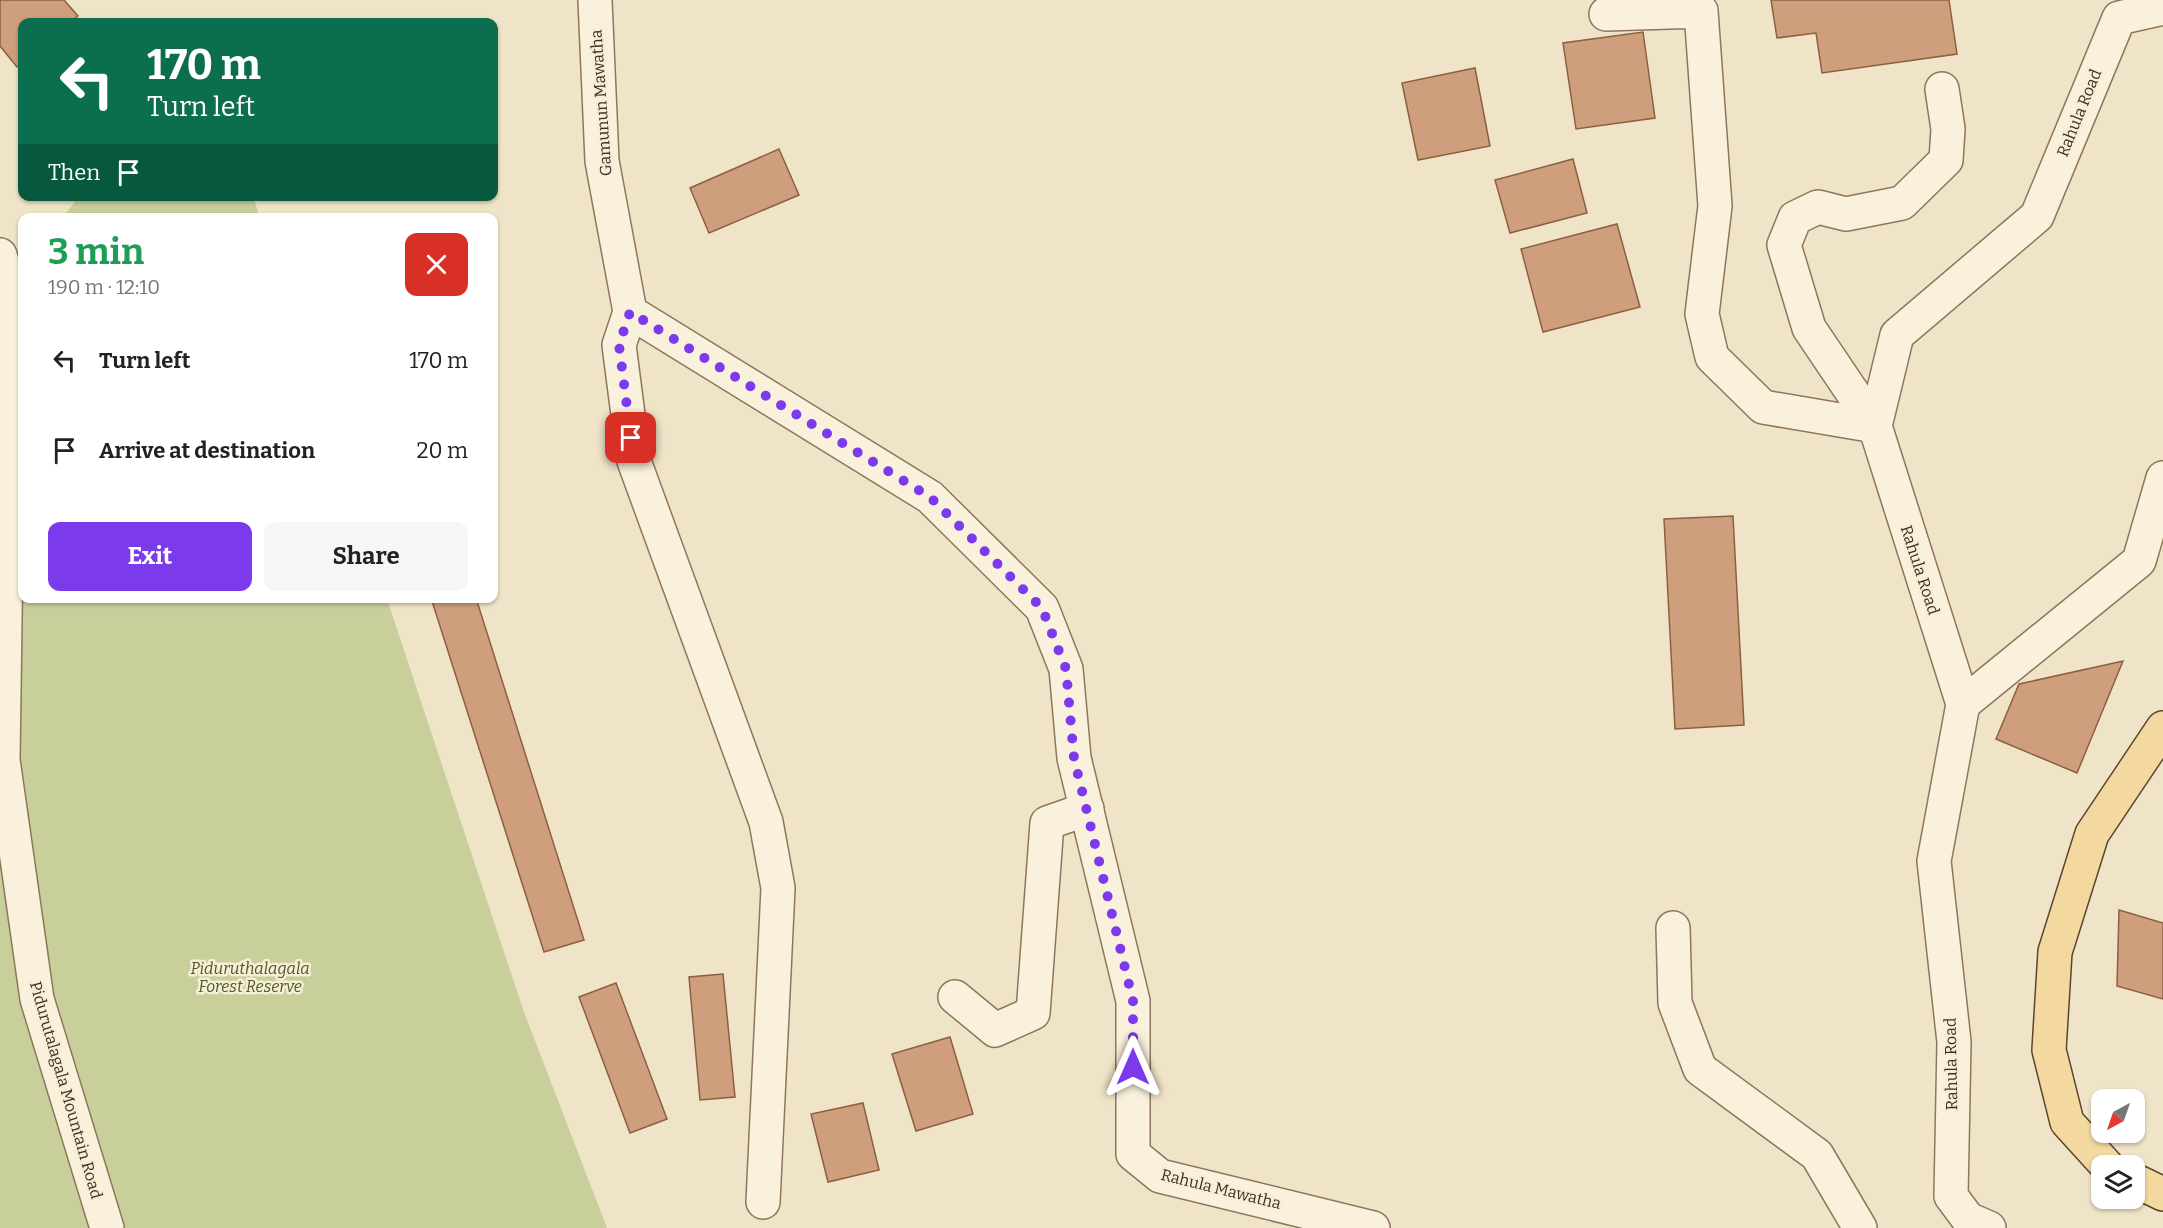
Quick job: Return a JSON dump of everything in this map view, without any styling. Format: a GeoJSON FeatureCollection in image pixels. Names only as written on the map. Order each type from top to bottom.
{"type":"FeatureCollection","features":[{"type":"Feature","properties":{"kind":"main road"},"geometry":{"type":"LineString","coordinates":[[2097,1155],[2067,1122],[2049,1050],[2055,952],[2092,834],[2163,728]]}},
{"type":"Feature","properties":{"kind":"main road"},"geometry":{"type":"LineString","coordinates":[[2145,1185],[2163,1194]]}},
{"type":"Feature","properties":{"kind":"street","name":"Gamunun Mawatha"},"geometry":{"type":"LineString","coordinates":[[595,0],[602,161],[630,312]]}},
{"type":"Feature","properties":{"kind":"street","name":"Rahula Road"},"geometry":{"type":"LineString","coordinates":[[1989,1228],[1968,1219],[1951,1196],[1954,1042],[1934,861],[1963,704],[1875,426],[1897,335],[2037,216],[2119,18],[2163,9]]}},
{"type":"Feature","properties":{"kind":"street"},"geometry":{"type":"LineString","coordinates":[[1606,14],[1701,11],[1715,206],[1701,314],[1712,357],[1763,407],[1875,426]]}},
{"type":"Feature","properties":{"kind":"street"},"geometry":{"type":"LineString","coordinates":[[1875,426],[1809,328],[1784,245],[1796,218],[1818,207],[1846,214],[1902,203],[1946,160],[1948,129],[1942,89]]}},
{"type":"Feature","properties":{"kind":"street","name":"Pidurutalagala Mountain Road"},"geometry":{"type":"LineString","coordinates":[[2,261],[9,340],[3,760],[37,999],[107,1228]]}},
{"type":"Feature","properties":{"kind":"street","name":"Rahula Mawatha"},"geometry":{"type":"LineString","coordinates":[[630,312],[930,497],[1042,608],[1066,669],[1074,758],[1133,1001],[1133,1154],[1160,1176],[1373,1228]]}},
{"type":"Feature","properties":{"kind":"street"},"geometry":{"type":"LineString","coordinates":[[630,312],[619,345],[634,461],[766,822],[778,888],[763,1203]]}},
{"type":"Feature","properties":{"kind":"street"},"geometry":{"type":"LineString","coordinates":[[1963,704],[2139,561],[2163,478]]}},
{"type":"Feature","properties":{"kind":"street"},"geometry":{"type":"LineString","coordinates":[[955,997],[995,1030],[1033,1013],[1047,823],[1087,809]]}},
{"type":"Feature","properties":{"kind":"street"},"geometry":{"type":"LineString","coordinates":[[1673,928],[1675,1003],[1700,1069],[1817,1155],[1860,1228]]}},
{"type":"Feature","properties":{"kind":"green space"},"geometry":{"type":"Polygon","coordinates":[[[75,201],[254,201],[259,213],[66,213],[75,201]]]}},
{"type":"Feature","properties":{"kind":"green space","name":"Piduruthalagala Forest Reserve"},"geometry":{"type":"Polygon","coordinates":[[[0,429],[18,431],[18,603],[388,603],[524,1012],[607,1228],[0,1228],[0,429]]]}},
{"type":"Feature","properties":{"kind":"building"},"geometry":{"type":"Polygon","coordinates":[[[0,0],[64,0],[78,16],[75,18],[18,18],[17,67],[0,46],[0,0]]]}},
{"type":"Feature","properties":{"kind":"building"},"geometry":{"type":"Polygon","coordinates":[[[1771,0],[1949,0],[1957,54],[1822,73],[1816,33],[1777,38],[1771,0]]]}},
{"type":"Feature","properties":{"kind":"building"},"geometry":{"type":"Polygon","coordinates":[[[1643,32],[1655,118],[1576,129],[1563,43],[1643,32]]]}},
{"type":"Feature","properties":{"kind":"building"},"geometry":{"type":"Polygon","coordinates":[[[1475,68],[1490,146],[1418,160],[1402,83],[1475,68]]]}},
{"type":"Feature","properties":{"kind":"building"},"geometry":{"type":"Polygon","coordinates":[[[779,149],[799,195],[709,233],[690,188],[779,149]]]}},
{"type":"Feature","properties":{"kind":"building"},"geometry":{"type":"Polygon","coordinates":[[[1573,159],[1587,213],[1510,233],[1495,180],[1573,159]]]}},
{"type":"Feature","properties":{"kind":"building"},"geometry":{"type":"Polygon","coordinates":[[[1617,224],[1640,307],[1543,332],[1521,249],[1617,224]]]}},
{"type":"Feature","properties":{"kind":"building"},"geometry":{"type":"Polygon","coordinates":[[[1733,516],[1744,725],[1675,729],[1664,519],[1733,516]]]}},
{"type":"Feature","properties":{"kind":"building"},"geometry":{"type":"Polygon","coordinates":[[[433,603],[478,603],[584,940],[544,952],[433,603]]]}},
{"type":"Feature","properties":{"kind":"building"},"geometry":{"type":"Polygon","coordinates":[[[2123,661],[2077,773],[1996,739],[2019,684],[2123,661]]]}},
{"type":"Feature","properties":{"kind":"building"},"geometry":{"type":"Polygon","coordinates":[[[2119,910],[2163,923],[2163,999],[2117,986],[2119,910]]]}},
{"type":"Feature","properties":{"kind":"building"},"geometry":{"type":"Polygon","coordinates":[[[723,974],[735,1097],[700,1100],[689,977],[723,974]]]}},
{"type":"Feature","properties":{"kind":"building"},"geometry":{"type":"Polygon","coordinates":[[[616,983],[667,1119],[630,1133],[579,997],[616,983]]]}},
{"type":"Feature","properties":{"kind":"building"},"geometry":{"type":"Polygon","coordinates":[[[950,1037],[973,1114],[916,1131],[892,1054],[950,1037]]]}},
{"type":"Feature","properties":{"kind":"building"},"geometry":{"type":"Polygon","coordinates":[[[863,1103],[879,1170],[828,1182],[811,1114],[863,1103]]]}},
{"type":"Feature","properties":{"kind":"route"},"geometry":{"type":"LineString","coordinates":[[631,438],[619,345],[630,312],[930,497],[1042,608],[1066,669],[1074,758],[1133,1001],[1133,1067]]}}]}
